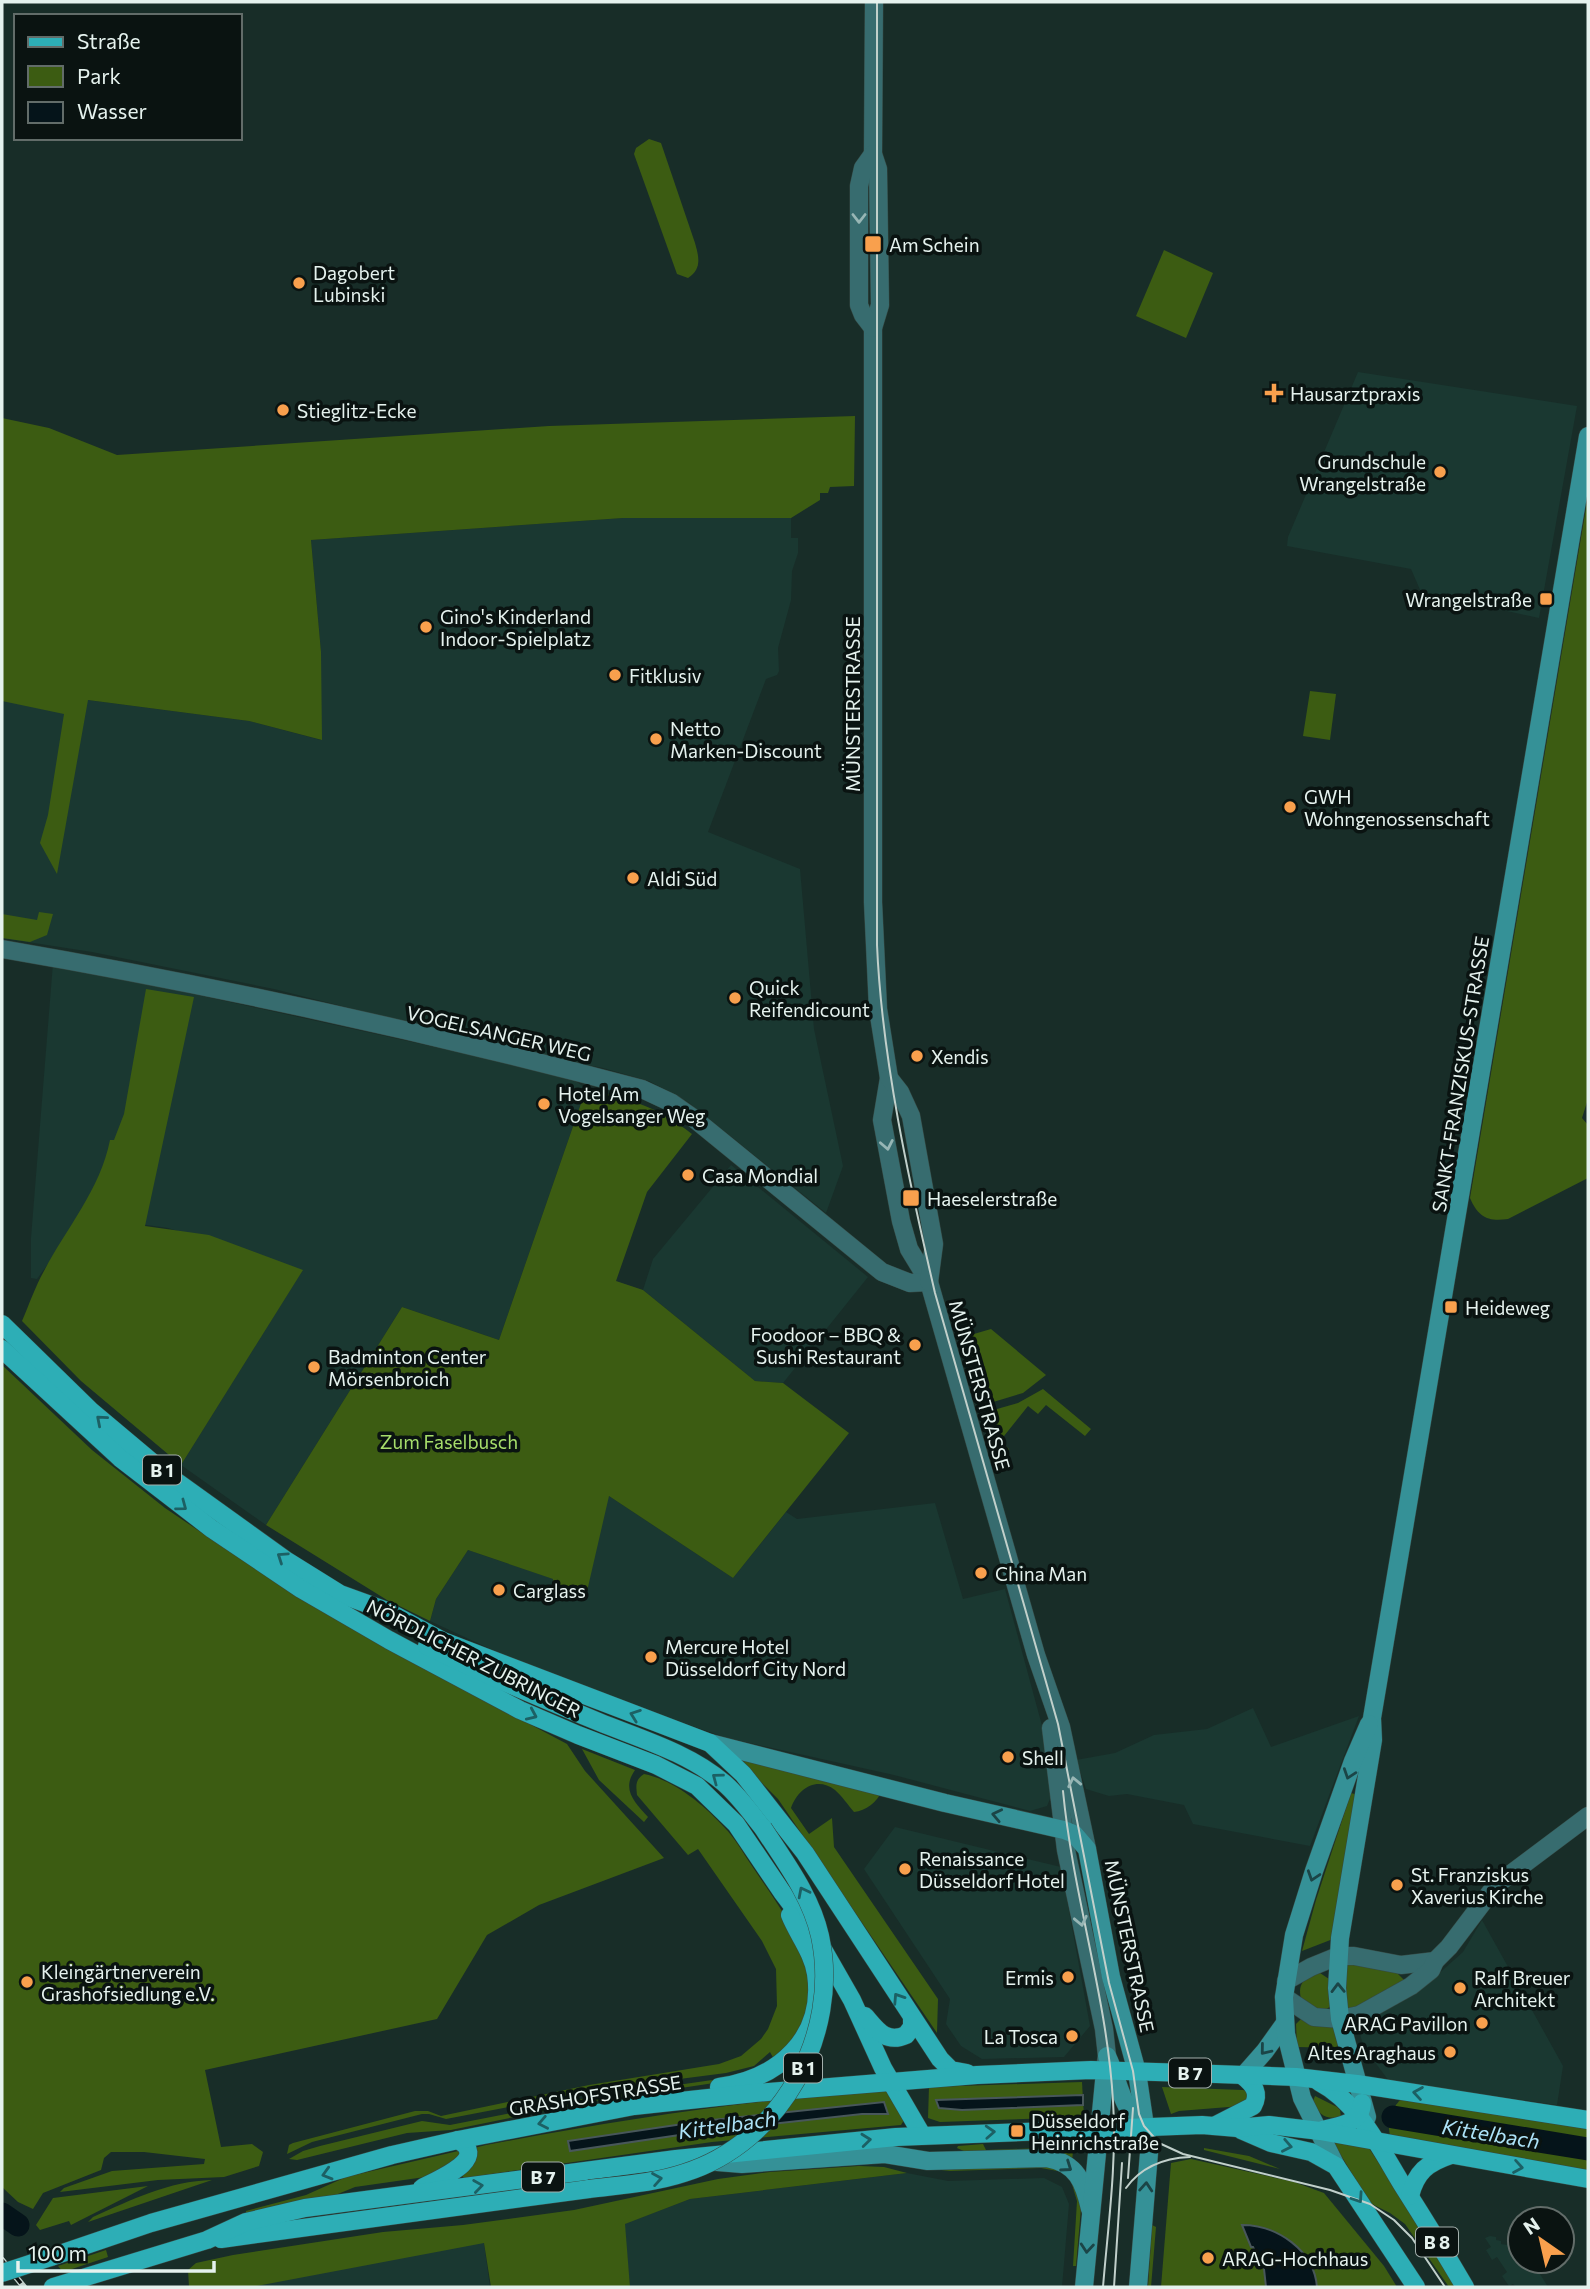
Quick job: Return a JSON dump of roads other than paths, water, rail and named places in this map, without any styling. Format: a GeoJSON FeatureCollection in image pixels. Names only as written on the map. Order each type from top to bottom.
{"type":"FeatureCollection","features":[{"type":"Feature","properties":{"kind":"main road","name":"SANKT-FRANZISKUS-STRASSE"},"geometry":{"type":"LineString","coordinates":[[1360,2110],[1357,2084],[1340,2019],[1338,1956],[1373,1740],[1372,1718],[1588,436]]}},
{"type":"Feature","properties":{"kind":"main road","name":"NÖRDLICHER ZUBRINGER"},"geometry":{"type":"LineString","coordinates":[[2,1324],[91,1411],[166,1474],[287,1561],[340,1594],[387,1611],[443,1641],[710,1743],[1064,1830],[1074,1835],[1087,1849]]}},
{"type":"Feature","properties":{"kind":"main road","name":"NÖRDLICHER ZUBRINGER"},"geometry":{"type":"LineString","coordinates":[[2,1349],[80,1424],[120,1458],[212,1529],[302,1589],[389,1640],[520,1710],[656,1765],[696,1786],[736,1825],[817,1937],[852,2000],[892,2085],[919,2130]]}},
{"type":"Feature","properties":{"kind":"main road","name":"B 1"},"geometry":{"type":"LineString","coordinates":[[207,2240],[640,2182],[685,2173],[732,2151],[770,2118],[796,2081],[818,2030],[824,1959],[820,1934],[803,1891],[763,1828],[723,1782],[668,1750],[461,1663],[419,1642],[340,1594]]}},
{"type":"Feature","properties":{"kind":"main road","name":"SANKT-FRANZISKUS-STRASSE"},"geometry":{"type":"LineString","coordinates":[[1336,2166],[1320,2131],[1308,2113],[1304,2078],[1285,2023],[1285,1989],[1294,1935],[1314,1871],[1353,1760],[1372,1718]]}},
{"type":"Feature","properties":{"kind":"main road","name":"NÖRDLICHER ZUBRINGER"},"geometry":{"type":"LineString","coordinates":[[710,1743],[743,1774],[805,1853],[944,2065],[951,2070],[978,2075]]}},
{"type":"Feature","properties":{"kind":"main road","name":"MÜNSTERSTRASSE"},"geometry":{"type":"LineString","coordinates":[[1087,1849],[1111,1978],[1138,2072],[1149,2153],[1138,2287]]}},
{"type":"Feature","properties":{"kind":"main road","name":"B 1"},"geometry":{"type":"LineString","coordinates":[[634,2105],[665,2094],[750,2081],[773,2069],[796,2048],[811,2020],[816,1973],[782,1892]]}},
{"type":"Feature","properties":{"kind":"main road"},"geometry":{"type":"LineString","coordinates":[[852,2000],[882,2036],[902,2037],[910,2031],[912,2020]]}},
{"type":"Feature","properties":{"kind":"main road"},"geometry":{"type":"LineString","coordinates":[[1214,2126],[1253,2106],[1257,2093],[1244,2076],[1285,2023]]}},
{"type":"Feature","properties":{"kind":"main road","name":"MÜNSTERSTRASSE"},"geometry":{"type":"LineString","coordinates":[[1084,2287],[1090,2209],[1109,2066]]}},
{"type":"Feature","properties":{"kind":"main road"},"geometry":{"type":"LineString","coordinates":[[1109,2066],[1128,2110],[1145,2127]]}},
{"type":"Feature","properties":{"kind":"main road","name":"GRASHOFSTRASSE"},"geometry":{"type":"LineString","coordinates":[[2,2273],[113,2236],[392,2155],[634,2105],[1109,2066],[1138,2072]]}},
{"type":"Feature","properties":{"kind":"main road","name":"B 7"},"geometry":{"type":"LineString","coordinates":[[1138,2072],[1304,2078],[1588,2120]]}},
{"type":"Feature","properties":{"kind":"main road"},"geometry":{"type":"LineString","coordinates":[[1304,2078],[1337,2094],[1360,2110],[1375,2140]]}},
{"type":"Feature","properties":{"kind":"main road"},"geometry":{"type":"LineString","coordinates":[[1320,2131],[1350,2122],[1360,2110]]}},
{"type":"Feature","properties":{"kind":"main road","name":"B 7"},"geometry":{"type":"LineString","coordinates":[[62,2284],[207,2240],[246,2222],[298,2209],[919,2130],[1214,2126],[1237,2128],[1269,2125],[1375,2140],[1588,2179]]}},
{"type":"Feature","properties":{"kind":"main road"},"geometry":{"type":"LineString","coordinates":[[1237,2128],[1271,2143],[1311,2152],[1336,2166]]}},
{"type":"Feature","properties":{"kind":"main road"},"geometry":{"type":"LineString","coordinates":[[919,2130],[938,2155],[952,2162]]}},
{"type":"Feature","properties":{"kind":"main road"},"geometry":{"type":"LineString","coordinates":[[411,2194],[446,2177],[463,2163],[467,2151],[463,2142],[458,2140]]}},
{"type":"Feature","properties":{"kind":"main road","name":"B 8"},"geometry":{"type":"LineString","coordinates":[[1375,2140],[1465,2287]]}},
{"type":"Feature","properties":{"kind":"main road"},"geometry":{"type":"LineString","coordinates":[[676,2159],[742,2164],[885,2154],[952,2162],[1038,2158],[1059,2161],[1074,2172],[1085,2186],[1090,2209]]}},
{"type":"Feature","properties":{"kind":"main road"},"geometry":{"type":"LineString","coordinates":[[1410,2196],[1415,2179],[1424,2167],[1451,2155]]}},
{"type":"Feature","properties":{"kind":"main road","name":"B 8"},"geometry":{"type":"LineString","coordinates":[[1336,2166],[1416,2287]]}},
{"type":"Feature","properties":{"kind":"street","name":"MÜNSTERSTRASSE"},"geometry":{"type":"LineString","coordinates":[[874,2],[873,154],[878,169],[880,305],[873,328],[873,914],[878,1009],[889,1078],[882,1120],[901,1221],[909,1248],[929,1282],[1050,1700],[1061,1727],[1087,1849]]}},
{"type":"Feature","properties":{"kind":"street","name":"VOGELSANGER WEG"},"geometry":{"type":"LineString","coordinates":[[2,949],[218,990],[432,1037],[642,1089],[672,1103],[692,1117],[882,1272],[910,1283],[929,1282]]}},
{"type":"Feature","properties":{"kind":"street","name":"MÜNSTERSTRASSE"},"geometry":{"type":"LineString","coordinates":[[889,1078],[900,1092],[911,1116],[934,1244],[929,1282]]}},
{"type":"Feature","properties":{"kind":"street","name":"MÜNSTERSTRASSE"},"geometry":{"type":"LineString","coordinates":[[1050,1700],[1059,1800],[1109,2066]]}},
{"type":"Feature","properties":{"kind":"street"},"geometry":{"type":"LineString","coordinates":[[1037,1823],[1052,1811],[1059,1800]]}},
{"type":"Feature","properties":{"kind":"street"},"geometry":{"type":"LineString","coordinates":[[1435,1961],[1401,1965],[1354,1956],[1338,1956],[1319,1963],[1285,1989],[1314,2017],[1340,2019],[1359,2015],[1411,1986],[1431,1970],[1435,1961],[1449,1947],[1496,1885],[1588,1816]]}},
{"type":"Feature","properties":{"kind":"street"},"geometry":{"type":"LineString","coordinates":[[1401,1965],[1411,1986]]}},
{"type":"Feature","properties":{"kind":"street"},"geometry":{"type":"LineString","coordinates":[[1348,2052],[1352,2043],[1351,2028],[1359,2015]]}},
{"type":"Feature","properties":{"kind":"water"},"geometry":{"type":"Polygon","coordinates":[[[1083,2095],[1083,2105],[962,2110],[939,2108],[936,2100],[1083,2095]]]}},
{"type":"Feature","properties":{"kind":"water"},"geometry":{"type":"Polygon","coordinates":[[[884,2102],[888,2114],[862,2114],[700,2132],[570,2151],[568,2141],[703,2121],[884,2102]]]}},
{"type":"Feature","properties":{"kind":"water"},"geometry":{"type":"Polygon","coordinates":[[[1242,2225],[1268,2229],[1291,2242],[1309,2262],[1317,2287],[1266,2287],[1264,2269],[1242,2225]]]}},
{"type":"Feature","properties":{"kind":"waterway","name":"Kittelbach"},"geometry":{"type":"LineString","coordinates":[[1393,2117],[1588,2149]]}},
{"type":"Feature","properties":{"kind":"waterway","name":"Kittelbach"},"geometry":{"type":"LineString","coordinates":[[2,2214],[18,2225]]}},
{"type":"Feature","properties":{"kind":"tram line"},"geometry":{"type":"LineString","coordinates":[[877,2],[877,945],[885,1032],[907,1164],[935,1293],[1058,1724],[1109,1983],[1133,2071],[1139,2114],[1144,2126],[1159,2143],[1183,2154],[1330,2190],[1370,2204],[1394,2220],[1412,2238],[1445,2287]]}},
{"type":"Feature","properties":{"kind":"tram line"},"geometry":{"type":"LineString","coordinates":[[1063,1791],[1074,1869],[1110,2062],[1114,2124],[1113,2171],[1103,2287]]}},
{"type":"Feature","properties":{"kind":"tram line"},"geometry":{"type":"LineString","coordinates":[[1128,2178],[1133,2108]]}},
{"type":"Feature","properties":{"kind":"tram line"},"geometry":{"type":"LineString","coordinates":[[1126,2188],[1139,2174],[1154,2165],[1190,2157]]}},
{"type":"Feature","properties":{"kind":"tram line"},"geometry":{"type":"LineString","coordinates":[[1114,2287],[1122,2163]]}},
{"type":"Feature","properties":{"kind":"railway"},"geometry":{"type":"LineString","coordinates":[[2,2260],[24,2287]]}},
{"type":"Feature","properties":{"kind":"place","name":"Am Schein"},"geometry":{"type":"Point","coordinates":[873,244]}},
{"type":"Feature","properties":{"kind":"place","name":"Dagobert Lubinski"},"geometry":{"type":"Point","coordinates":[299,283]}},
{"type":"Feature","properties":{"kind":"place","name":"Hausarztpraxis"},"geometry":{"type":"Point","coordinates":[1274,393]}},
{"type":"Feature","properties":{"kind":"place","name":"Stieglitz-Ecke"},"geometry":{"type":"Point","coordinates":[283,410]}},
{"type":"Feature","properties":{"kind":"place","name":"Grundschule Wrangelstraße"},"geometry":{"type":"Point","coordinates":[1440,472]}},
{"type":"Feature","properties":{"kind":"place","name":"Wrangelstraße"},"geometry":{"type":"Point","coordinates":[1546,599]}},
{"type":"Feature","properties":{"kind":"place","name":"Gino's Kinderland Indoor-Spielplatz"},"geometry":{"type":"Point","coordinates":[426,627]}},
{"type":"Feature","properties":{"kind":"place","name":"Fitklusiv"},"geometry":{"type":"Point","coordinates":[615,675]}},
{"type":"Feature","properties":{"kind":"place","name":"Netto Marken-Discount"},"geometry":{"type":"Point","coordinates":[656,739]}},
{"type":"Feature","properties":{"kind":"place","name":"GWH Wohngenossenschaft"},"geometry":{"type":"Point","coordinates":[1290,807]}},
{"type":"Feature","properties":{"kind":"place","name":"Aldi Süd"},"geometry":{"type":"Point","coordinates":[633,878]}},
{"type":"Feature","properties":{"kind":"place","name":"Quick Reifendicount"},"geometry":{"type":"Point","coordinates":[735,998]}},
{"type":"Feature","properties":{"kind":"place","name":"Xendis"},"geometry":{"type":"Point","coordinates":[917,1056]}},
{"type":"Feature","properties":{"kind":"place","name":"Hotel Am Vogelsanger Weg"},"geometry":{"type":"Point","coordinates":[544,1104]}},
{"type":"Feature","properties":{"kind":"place","name":"Casa Mondial"},"geometry":{"type":"Point","coordinates":[688,1175]}},
{"type":"Feature","properties":{"kind":"place","name":"Haeselerstraße"},"geometry":{"type":"Point","coordinates":[911,1198]}},
{"type":"Feature","properties":{"kind":"place","name":"Heideweg"},"geometry":{"type":"Point","coordinates":[1451,1307]}},
{"type":"Feature","properties":{"kind":"place","name":"Foodoor – BBQ & Sushi Restaurant"},"geometry":{"type":"Point","coordinates":[915,1345]}},
{"type":"Feature","properties":{"kind":"place","name":"Badminton Center Mörsenbroich"},"geometry":{"type":"Point","coordinates":[314,1367]}},
{"type":"Feature","properties":{"kind":"place","name":"China Man"},"geometry":{"type":"Point","coordinates":[981,1573]}},
{"type":"Feature","properties":{"kind":"place","name":"Carglass"},"geometry":{"type":"Point","coordinates":[499,1590]}},
{"type":"Feature","properties":{"kind":"place","name":"Mercure Hotel Düsseldorf City Nord"},"geometry":{"type":"Point","coordinates":[651,1657]}},
{"type":"Feature","properties":{"kind":"place","name":"Shell"},"geometry":{"type":"Point","coordinates":[1008,1757]}},
{"type":"Feature","properties":{"kind":"place","name":"Renaissance Düsseldorf Hotel"},"geometry":{"type":"Point","coordinates":[905,1869]}},
{"type":"Feature","properties":{"kind":"place","name":"St. Franziskus Xaverius Kirche"},"geometry":{"type":"Point","coordinates":[1397,1885]}},
{"type":"Feature","properties":{"kind":"place","name":"Ermis"},"geometry":{"type":"Point","coordinates":[1068,1977]}},
{"type":"Feature","properties":{"kind":"place","name":"Kleingärtnerverein Grashofsiedlung e.V."},"geometry":{"type":"Point","coordinates":[27,1982]}},
{"type":"Feature","properties":{"kind":"place","name":"Ralf Breuer Architekt"},"geometry":{"type":"Point","coordinates":[1460,1988]}},
{"type":"Feature","properties":{"kind":"place","name":"ARAG Pavillon"},"geometry":{"type":"Point","coordinates":[1482,2023]}},
{"type":"Feature","properties":{"kind":"place","name":"La Tosca"},"geometry":{"type":"Point","coordinates":[1072,2036]}},
{"type":"Feature","properties":{"kind":"place","name":"Altes Araghaus"},"geometry":{"type":"Point","coordinates":[1450,2052]}},
{"type":"Feature","properties":{"kind":"place","name":"Düsseldorf Heinrichstraße"},"geometry":{"type":"Point","coordinates":[1017,2131]}},
{"type":"Feature","properties":{"kind":"place","name":"ARAG-Hochhaus"},"geometry":{"type":"Point","coordinates":[1208,2258]}},
{"type":"Feature","properties":{"kind":"park label","name":"Zum Faselbusch"},"geometry":{"type":"Point","coordinates":[449,1441]}}]}
